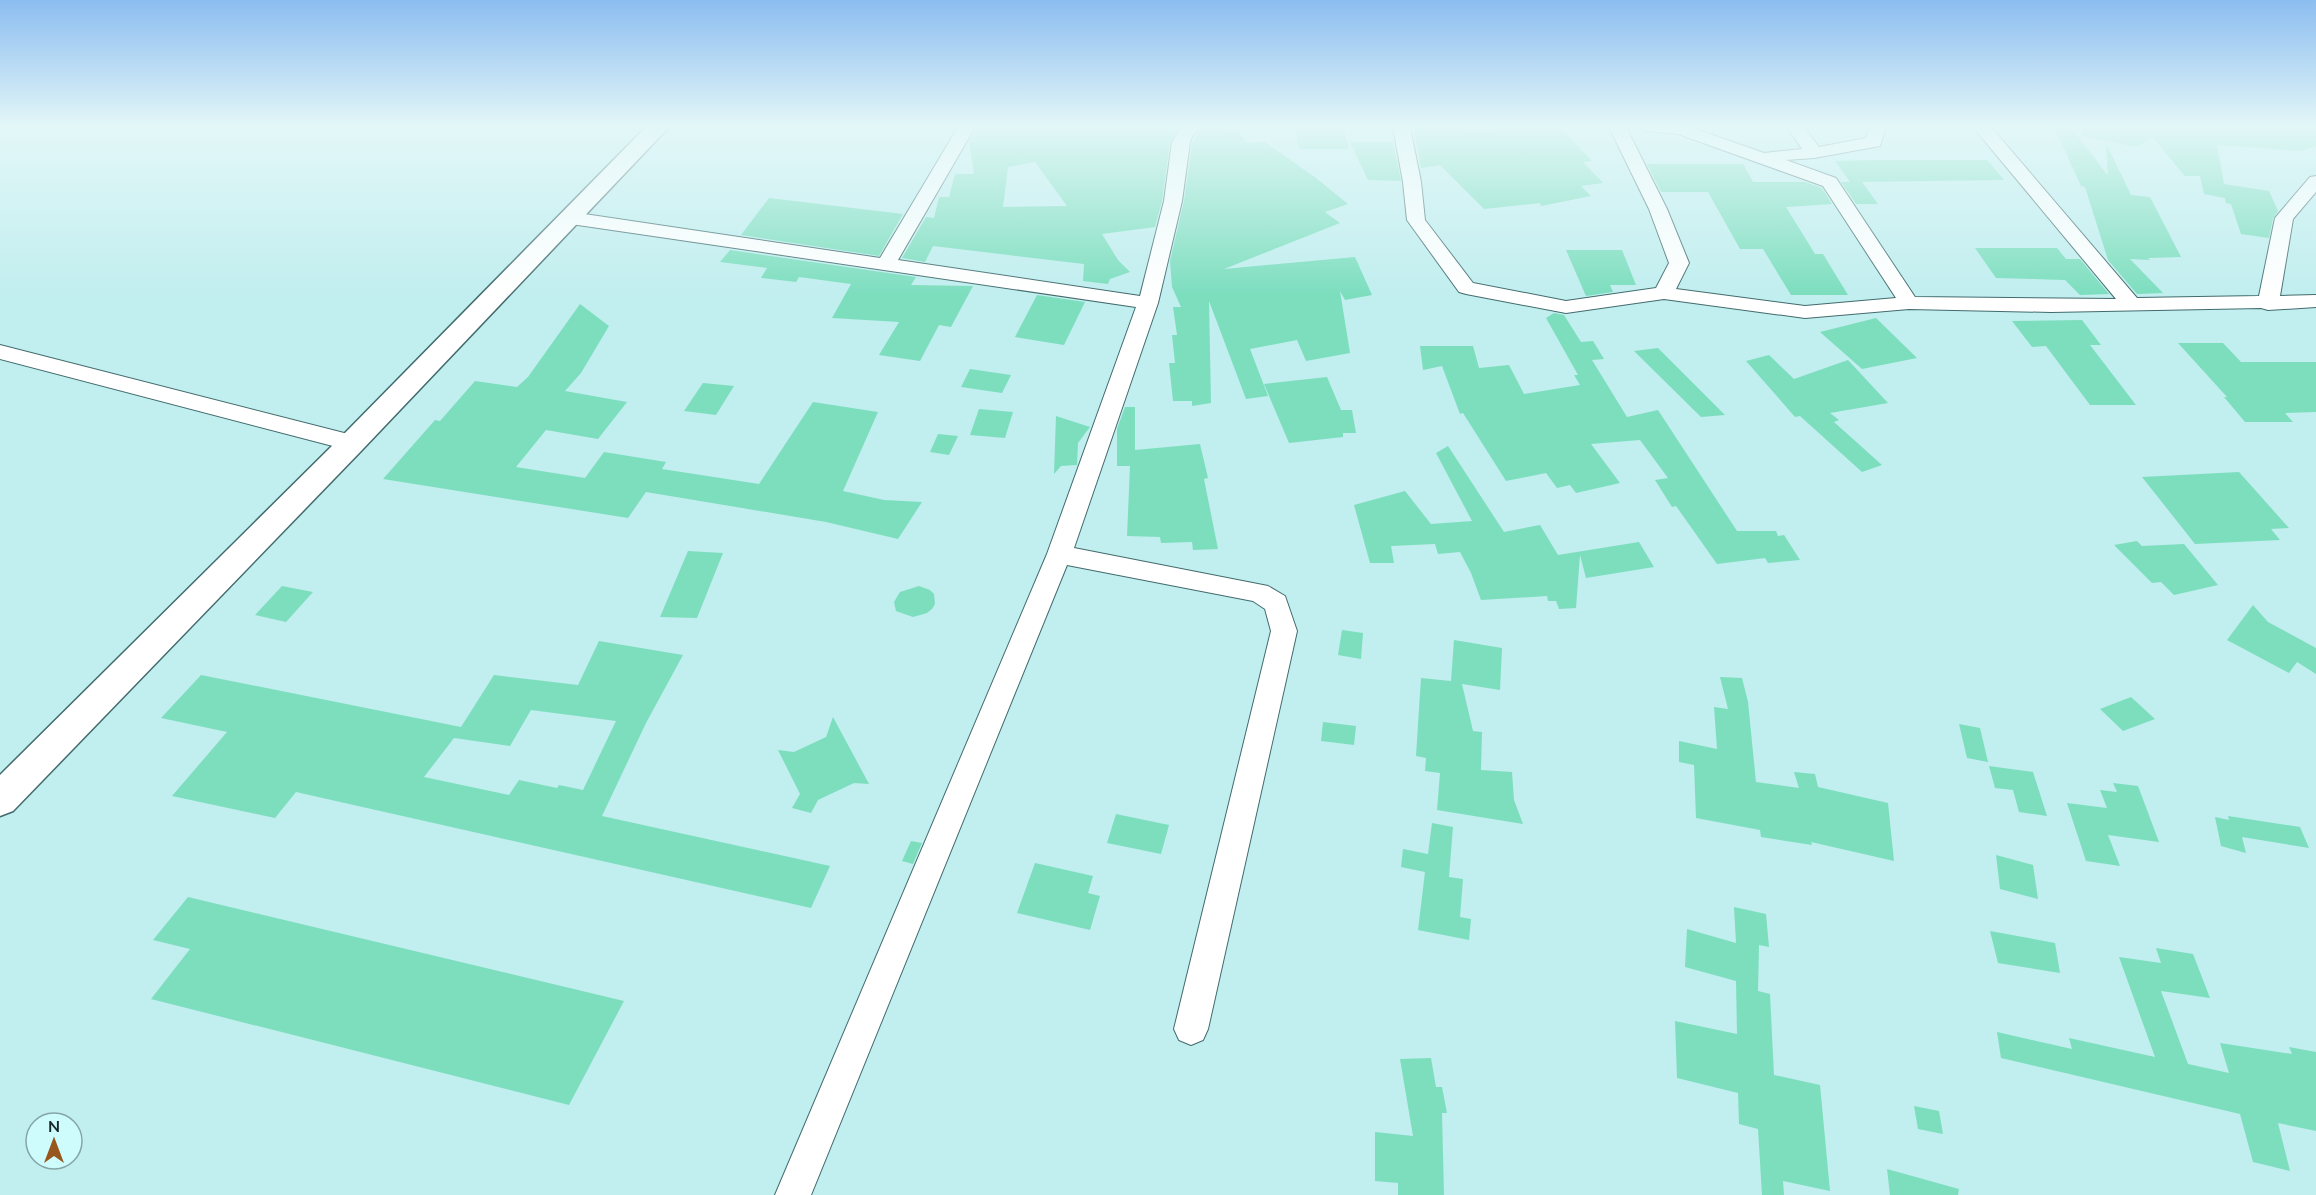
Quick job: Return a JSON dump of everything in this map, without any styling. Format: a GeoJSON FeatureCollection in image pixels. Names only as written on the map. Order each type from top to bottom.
{"type":"FeatureCollection","features":[{"type":"Feature","properties":{"kind":"main road"},"geometry":{"type":"LineString","coordinates":[[0,800],[605,183]]}},
{"type":"Feature","properties":{"kind":"street"},"geometry":{"type":"LineString","coordinates":[[887,263],[934,183]]}},
{"type":"Feature","properties":{"kind":"street"},"geometry":{"type":"LineString","coordinates":[[793,1195],[1059,554],[1148,303],[1175,183]]}},
{"type":"Feature","properties":{"kind":"street"},"geometry":{"type":"LineString","coordinates":[[1412,183],[1416,220],[1466,288],[1566,306],[1664,293],[1805,312],[1909,303],[2051,306],[2130,303],[2268,304],[2316,301]]}},
{"type":"Feature","properties":{"kind":"street"},"geometry":{"type":"LineString","coordinates":[[1645,183],[1679,263],[1664,293]]}},
{"type":"Feature","properties":{"kind":"street"},"geometry":{"type":"LineString","coordinates":[[1831,183],[1909,303]]}},
{"type":"Feature","properties":{"kind":"street"},"geometry":{"type":"LineString","coordinates":[[2029,183],[2130,303]]}},
{"type":"Feature","properties":{"kind":"street"},"geometry":{"type":"LineString","coordinates":[[2268,304],[2284,218],[2314,183]]}},
{"type":"Feature","properties":{"kind":"street"},"geometry":{"type":"LineString","coordinates":[[571,218],[1148,303]]}},
{"type":"Feature","properties":{"kind":"street"},"geometry":{"type":"LineString","coordinates":[[0,352],[352,443]]}},
{"type":"Feature","properties":{"kind":"street"},"geometry":{"type":"LineString","coordinates":[[1059,554],[1259,593],[1276,603],[1284,631],[1191,1029]]}},
{"type":"Feature","properties":{"kind":"building"},"geometry":{"type":"Polygon","coordinates":[[[953,183],[1006,183],[1003,207],[1067,206],[1050,183],[1164,183],[1155,227],[1102,234],[1118,260],[1130,272],[1110,279],[1108,284],[1083,281],[1084,264],[933,246],[925,262],[902,258],[926,217],[934,218],[939,197],[949,197],[953,183]]]}},
{"type":"Feature","properties":{"kind":"building"},"geometry":{"type":"Polygon","coordinates":[[[1187,183],[1322,183],[1348,204],[1325,212],[1340,223],[1224,269],[1355,257],[1372,295],[1345,300],[1340,291],[1350,353],[1306,361],[1297,340],[1250,349],[1268,396],[1246,399],[1209,301],[1211,403],[1192,406],[1192,401],[1173,401],[1169,363],[1175,363],[1172,335],[1177,335],[1173,307],[1181,307],[1172,287],[1170,261],[1187,183]]]}},
{"type":"Feature","properties":{"kind":"building"},"geometry":{"type":"Polygon","coordinates":[[[1458,183],[1603,183],[1581,186],[1591,196],[1541,206],[1540,203],[1484,209],[1458,183]]]}},
{"type":"Feature","properties":{"kind":"building"},"geometry":{"type":"Polygon","coordinates":[[[1656,183],[1807,183],[1822,188],[1832,204],[1786,207],[1815,254],[1823,254],[1848,295],[1791,295],[1763,249],[1740,249],[1708,192],[1661,192],[1656,183]]]}},
{"type":"Feature","properties":{"kind":"building"},"geometry":{"type":"Polygon","coordinates":[[[1842,183],[1863,183],[1878,204],[1856,204],[1842,183]]]}},
{"type":"Feature","properties":{"kind":"building"},"geometry":{"type":"Polygon","coordinates":[[[2080,183],[2125,183],[2131,195],[2150,197],[2181,257],[2130,259],[2163,293],[2137,294],[2108,260],[2085,187],[2080,183]]]}},
{"type":"Feature","properties":{"kind":"building"},"geometry":{"type":"Polygon","coordinates":[[[2202,183],[2224,183],[2269,191],[2278,211],[2273,218],[2269,238],[2241,234],[2231,204],[2226,203],[2225,198],[2204,194],[2202,183]]]}},
{"type":"Feature","properties":{"kind":"building"},"geometry":{"type":"Polygon","coordinates":[[[769,198],[903,214],[879,256],[741,235],[769,198]]]}},
{"type":"Feature","properties":{"kind":"building"},"geometry":{"type":"Polygon","coordinates":[[[1975,248],[2057,248],[2066,259],[2080,259],[2109,294],[2080,295],[2065,280],[1996,278],[1975,248]]]}},
{"type":"Feature","properties":{"kind":"building"},"geometry":{"type":"Polygon","coordinates":[[[730,250],[916,277],[911,285],[973,286],[951,327],[939,325],[920,361],[879,355],[899,322],[832,318],[851,284],[799,277],[796,282],[761,278],[767,268],[720,262],[730,250]]]}},
{"type":"Feature","properties":{"kind":"building"},"geometry":{"type":"Polygon","coordinates":[[[1566,250],[1622,250],[1636,285],[1610,285],[1613,292],[1586,296],[1566,250]]]}},
{"type":"Feature","properties":{"kind":"building"},"geometry":{"type":"Polygon","coordinates":[[[1037,295],[1085,302],[1064,345],[1015,337],[1037,295]]]}},
{"type":"Feature","properties":{"kind":"building"},"geometry":{"type":"Polygon","coordinates":[[[580,304],[609,326],[581,373],[565,391],[627,402],[598,439],[546,430],[516,467],[585,478],[604,452],[666,462],[662,469],[759,484],[813,402],[878,412],[843,491],[884,500],[922,502],[898,539],[826,522],[646,492],[628,518],[383,479],[435,420],[440,421],[475,381],[517,387],[528,377],[580,304]]]}},
{"type":"Feature","properties":{"kind":"building"},"geometry":{"type":"Polygon","coordinates":[[[1554,313],[1564,315],[1581,342],[1593,341],[1604,359],[1592,360],[1627,417],[1658,410],[1737,531],[1776,531],[1778,536],[1784,535],[1800,560],[1768,563],[1765,558],[1717,564],[1676,506],[1672,507],[1655,480],[1668,478],[1640,440],[1591,444],[1620,483],[1576,493],[1570,485],[1557,488],[1546,473],[1506,481],[1463,413],[1460,414],[1442,366],[1423,370],[1420,346],[1473,346],[1479,368],[1509,365],[1524,394],[1580,385],[1574,375],[1578,375],[1546,318],[1554,313]]]}},
{"type":"Feature","properties":{"kind":"building"},"geometry":{"type":"Polygon","coordinates":[[[1876,318],[1917,358],[1862,369],[1820,332],[1876,318]]]}},
{"type":"Feature","properties":{"kind":"building"},"geometry":{"type":"Polygon","coordinates":[[[2082,320],[2101,345],[2090,345],[2136,405],[2090,405],[2046,346],[2032,347],[2012,321],[2082,320]]]}},
{"type":"Feature","properties":{"kind":"building"},"geometry":{"type":"Polygon","coordinates":[[[2178,343],[2223,343],[2241,362],[2316,362],[2316,412],[2285,413],[2293,422],[2245,422],[2224,397],[2227,397],[2178,343]]]}},
{"type":"Feature","properties":{"kind":"building"},"geometry":{"type":"Polygon","coordinates":[[[1658,348],[1725,415],[1701,417],[1634,351],[1658,348]]]}},
{"type":"Feature","properties":{"kind":"building"},"geometry":{"type":"Polygon","coordinates":[[[1769,355],[1794,379],[1848,360],[1888,403],[1830,413],[1839,420],[1834,422],[1882,465],[1862,472],[1800,416],[1795,417],[1746,361],[1769,355]]]}},
{"type":"Feature","properties":{"kind":"building"},"geometry":{"type":"Polygon","coordinates":[[[970,369],[1011,375],[1002,393],[961,387],[970,369]]]}},
{"type":"Feature","properties":{"kind":"building"},"geometry":{"type":"Polygon","coordinates":[[[1327,377],[1341,410],[1352,410],[1356,433],[1343,433],[1343,437],[1289,443],[1264,384],[1327,377]]]}},
{"type":"Feature","properties":{"kind":"building"},"geometry":{"type":"Polygon","coordinates":[[[703,383],[734,386],[716,415],[684,411],[703,383]]]}},
{"type":"Feature","properties":{"kind":"building"},"geometry":{"type":"Polygon","coordinates":[[[1125,407],[1135,407],[1135,450],[1200,444],[1208,478],[1204,479],[1218,549],[1193,550],[1192,542],[1161,543],[1160,537],[1127,536],[1130,466],[1117,466],[1117,429],[1125,407]]]}},
{"type":"Feature","properties":{"kind":"building"},"geometry":{"type":"Polygon","coordinates":[[[979,409],[1013,412],[1005,438],[970,435],[979,409]]]}},
{"type":"Feature","properties":{"kind":"building"},"geometry":{"type":"Polygon","coordinates":[[[1056,416],[1090,427],[1078,443],[1077,465],[1061,466],[1054,474],[1056,416]]]}},
{"type":"Feature","properties":{"kind":"building"},"geometry":{"type":"Polygon","coordinates":[[[938,434],[958,436],[949,455],[930,452],[938,434]]]}},
{"type":"Feature","properties":{"kind":"building"},"geometry":{"type":"Polygon","coordinates":[[[1448,446],[1504,532],[1540,525],[1558,555],[1639,542],[1654,567],[1586,578],[1580,555],[1576,608],[1559,609],[1556,601],[1548,601],[1547,596],[1481,600],[1460,552],[1438,554],[1435,544],[1391,546],[1394,563],[1370,563],[1354,505],[1405,491],[1431,524],[1472,521],[1436,453],[1448,446]]]}},
{"type":"Feature","properties":{"kind":"building"},"geometry":{"type":"Polygon","coordinates":[[[2239,472],[2289,528],[2271,529],[2280,540],[2195,544],[2142,477],[2239,472]]]}},
{"type":"Feature","properties":{"kind":"building"},"geometry":{"type":"Polygon","coordinates":[[[2137,541],[2142,546],[2184,544],[2218,585],[2174,595],[2161,582],[2152,583],[2114,545],[2137,541]]]}},
{"type":"Feature","properties":{"kind":"building"},"geometry":{"type":"Polygon","coordinates":[[[688,551],[723,553],[697,618],[660,617],[688,551]]]}},
{"type":"Feature","properties":{"kind":"building"},"geometry":{"type":"Polygon","coordinates":[[[282,586],[313,592],[286,622],[255,615],[282,586]]]}},
{"type":"Feature","properties":{"kind":"building"},"geometry":{"type":"Polygon","coordinates":[[[919,586],[934,594],[935,604],[932,609],[913,617],[896,611],[894,602],[900,592],[919,586]]]}},
{"type":"Feature","properties":{"kind":"building"},"geometry":{"type":"Polygon","coordinates":[[[2253,605],[2268,622],[2316,648],[2316,674],[2297,662],[2289,673],[2227,640],[2253,605]]]}},
{"type":"Feature","properties":{"kind":"building"},"geometry":{"type":"Polygon","coordinates":[[[1342,630],[1363,633],[1361,659],[1338,655],[1342,630]]]}},
{"type":"Feature","properties":{"kind":"building"},"geometry":{"type":"Polygon","coordinates":[[[1454,640],[1502,648],[1500,690],[1462,684],[1473,731],[1482,732],[1481,770],[1512,772],[1514,800],[1523,824],[1437,810],[1440,773],[1425,771],[1426,758],[1416,756],[1421,678],[1451,681],[1454,640]]]}},
{"type":"Feature","properties":{"kind":"building"},"geometry":{"type":"Polygon","coordinates":[[[599,641],[683,655],[646,723],[602,816],[830,866],[811,908],[296,792],[275,818],[172,796],[227,732],[161,718],[201,675],[461,727],[494,675],[578,685],[599,641]],[[531,710],[510,746],[454,738],[424,777],[509,795],[519,780],[557,788],[559,785],[583,790],[616,721],[531,710]]]}},
{"type":"Feature","properties":{"kind":"building"},"geometry":{"type":"Polygon","coordinates":[[[1720,677],[1742,678],[1748,702],[1756,782],[1799,788],[1794,772],[1815,774],[1818,787],[1888,803],[1894,861],[1811,842],[1812,845],[1761,837],[1760,830],[1696,818],[1694,765],[1679,762],[1679,741],[1717,749],[1714,707],[1728,709],[1720,677]]]}},
{"type":"Feature","properties":{"kind":"building"},"geometry":{"type":"Polygon","coordinates":[[[2131,697],[2155,719],[2123,731],[2100,709],[2131,697]]]}},
{"type":"Feature","properties":{"kind":"building"},"geometry":{"type":"Polygon","coordinates":[[[833,717],[869,784],[854,783],[818,800],[811,813],[792,808],[800,794],[778,750],[794,752],[826,737],[833,717]]]}},
{"type":"Feature","properties":{"kind":"building"},"geometry":{"type":"Polygon","coordinates":[[[1323,722],[1356,726],[1354,745],[1321,741],[1323,722]]]}},
{"type":"Feature","properties":{"kind":"building"},"geometry":{"type":"Polygon","coordinates":[[[1959,724],[1980,728],[1988,762],[1967,758],[1959,724]]]}},
{"type":"Feature","properties":{"kind":"building"},"geometry":{"type":"Polygon","coordinates":[[[1989,766],[2033,772],[2047,816],[2019,812],[2013,790],[1995,788],[1989,766]]]}},
{"type":"Feature","properties":{"kind":"building"},"geometry":{"type":"Polygon","coordinates":[[[2113,783],[2138,786],[2159,842],[2108,835],[2120,866],[2086,861],[2067,803],[2107,808],[2100,790],[2117,792],[2113,783]]]}},
{"type":"Feature","properties":{"kind":"building"},"geometry":{"type":"Polygon","coordinates":[[[1116,814],[1169,825],[1161,854],[1107,843],[1116,814]]]}},
{"type":"Feature","properties":{"kind":"building"},"geometry":{"type":"Polygon","coordinates":[[[2228,816],[2300,827],[2309,848],[2242,837],[2246,853],[2221,846],[2215,817],[2229,820],[2228,816]]]}},
{"type":"Feature","properties":{"kind":"building"},"geometry":{"type":"Polygon","coordinates":[[[1432,823],[1453,827],[1449,877],[1463,879],[1460,917],[1471,919],[1469,940],[1418,930],[1425,872],[1401,867],[1403,849],[1428,854],[1432,823]]]}},
{"type":"Feature","properties":{"kind":"building"},"geometry":{"type":"Polygon","coordinates":[[[911,841],[922,843],[913,864],[902,861],[911,841]]]}},
{"type":"Feature","properties":{"kind":"building"},"geometry":{"type":"Polygon","coordinates":[[[1996,855],[2033,865],[2038,899],[2000,889],[1996,855]]]}},
{"type":"Feature","properties":{"kind":"building"},"geometry":{"type":"Polygon","coordinates":[[[1035,863],[1093,876],[1088,893],[1100,896],[1090,930],[1017,913],[1035,863]]]}},
{"type":"Feature","properties":{"kind":"building"},"geometry":{"type":"Polygon","coordinates":[[[188,897],[624,1001],[569,1105],[151,999],[190,949],[153,940],[188,897]]]}},
{"type":"Feature","properties":{"kind":"building"},"geometry":{"type":"Polygon","coordinates":[[[1734,907],[1766,914],[1769,947],[1759,945],[1758,991],[1770,994],[1774,1075],[1820,1085],[1830,1191],[1783,1181],[1784,1195],[1762,1195],[1758,1129],[1739,1124],[1738,1093],[1677,1078],[1675,1021],[1737,1034],[1736,981],[1685,967],[1687,929],[1736,943],[1734,907]]]}},
{"type":"Feature","properties":{"kind":"building"},"geometry":{"type":"Polygon","coordinates":[[[1990,931],[2055,943],[2060,973],[1998,963],[1990,931]]]}},
{"type":"Feature","properties":{"kind":"building"},"geometry":{"type":"Polygon","coordinates":[[[2156,948],[2193,954],[2210,998],[2161,991],[2188,1064],[2229,1073],[2220,1043],[2292,1054],[2289,1047],[2316,1052],[2316,1131],[2278,1123],[2290,1171],[2253,1162],[2240,1114],[2001,1058],[1997,1032],[2072,1049],[2069,1038],[2155,1057],[2119,957],[2161,963],[2156,948]]]}},
{"type":"Feature","properties":{"kind":"building"},"geometry":{"type":"Polygon","coordinates":[[[1431,1058],[1436,1087],[1442,1087],[1447,1113],[1442,1113],[1444,1195],[1398,1195],[1398,1183],[1375,1181],[1375,1132],[1413,1136],[1400,1059],[1431,1058]]]}},
{"type":"Feature","properties":{"kind":"building"},"geometry":{"type":"Polygon","coordinates":[[[1914,1106],[1939,1111],[1943,1134],[1918,1129],[1914,1106]]]}},
{"type":"Feature","properties":{"kind":"building"},"geometry":{"type":"Polygon","coordinates":[[[1887,1169],[1959,1189],[1958,1195],[1890,1195],[1887,1169]]]}}]}
